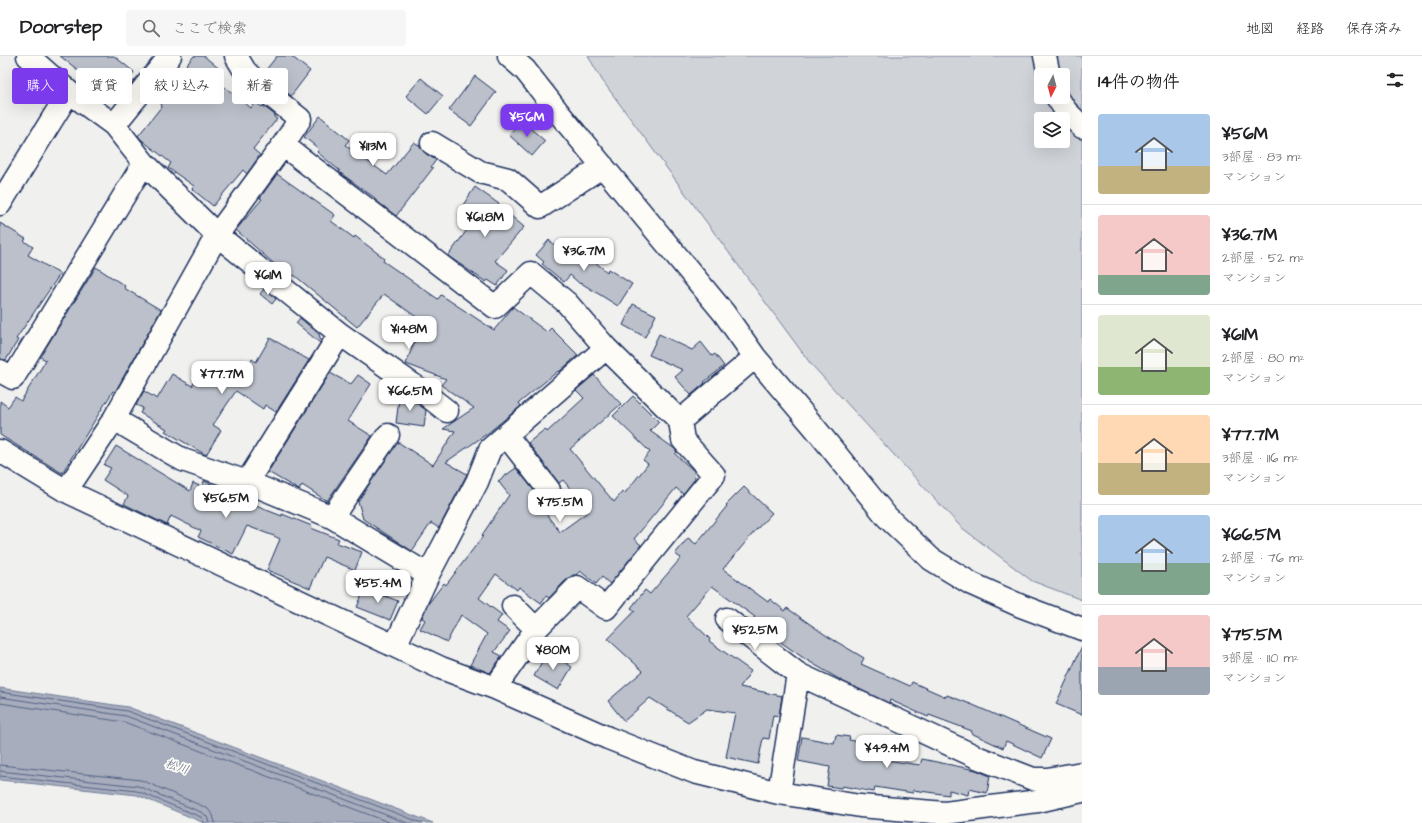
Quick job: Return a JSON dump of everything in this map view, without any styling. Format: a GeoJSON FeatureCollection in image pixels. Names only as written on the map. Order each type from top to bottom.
{"type":"FeatureCollection","features":[{"type":"Feature","properties":{"kind":"street"},"geometry":{"type":"LineString","coordinates":[[28,56],[69,92],[114,125],[144,163],[217,235],[340,334],[419,389],[447,411]]}},
{"type":"Feature","properties":{"kind":"street"},"geometry":{"type":"LineString","coordinates":[[114,125],[170,56]]}},
{"type":"Feature","properties":{"kind":"street"},"geometry":{"type":"LineString","coordinates":[[509,56],[525,70],[724,313],[755,357],[888,517],[930,559],[972,584],[1014,603],[1082,629]]}},
{"type":"Feature","properties":{"kind":"street"},"geometry":{"type":"LineString","coordinates":[[1045,56],[1048,68]]}},
{"type":"Feature","properties":{"kind":"street"},"geometry":{"type":"LineString","coordinates":[[66,491],[114,419],[217,235],[283,145],[300,119],[270,95],[246,61]]}},
{"type":"Feature","properties":{"kind":"street"},"geometry":{"type":"LineString","coordinates":[[0,204],[8,175],[69,92]]}},
{"type":"Feature","properties":{"kind":"street"},"geometry":{"type":"LineString","coordinates":[[1062,104],[1066,111],[1082,127]]}},
{"type":"Feature","properties":{"kind":"street"},"geometry":{"type":"LineString","coordinates":[[432,143],[480,172],[508,179],[540,207],[603,166]]}},
{"type":"Feature","properties":{"kind":"street"},"geometry":{"type":"LineString","coordinates":[[283,145],[495,307],[531,273],[567,303],[606,348],[680,421],[683,440],[714,475],[606,608],[577,586],[536,629],[495,688]]}},
{"type":"Feature","properties":{"kind":"street"},"geometry":{"type":"LineString","coordinates":[[0,371],[13,378],[144,163]]}},
{"type":"Feature","properties":{"kind":"street"},"geometry":{"type":"LineString","coordinates":[[247,482],[340,334]]}},
{"type":"Feature","properties":{"kind":"street"},"geometry":{"type":"LineString","coordinates":[[395,646],[428,575],[477,482],[490,449],[606,348]]}},
{"type":"Feature","properties":{"kind":"street"},"geometry":{"type":"LineString","coordinates":[[680,421],[755,357]]}},
{"type":"Feature","properties":{"kind":"street"},"geometry":{"type":"LineString","coordinates":[[114,419],[183,460],[247,482],[332,517],[428,575]]}},
{"type":"Feature","properties":{"kind":"street"},"geometry":{"type":"LineString","coordinates":[[332,517],[388,435]]}},
{"type":"Feature","properties":{"kind":"street"},"geometry":{"type":"LineString","coordinates":[[506,435],[549,490]]}},
{"type":"Feature","properties":{"kind":"street"},"geometry":{"type":"LineString","coordinates":[[0,451],[66,491],[441,668],[495,688],[608,738],[694,772],[779,793],[860,806],[945,813],[1038,801],[1082,791]]}},
{"type":"Feature","properties":{"kind":"street"},"geometry":{"type":"LineString","coordinates":[[513,606],[536,629]]}},
{"type":"Feature","properties":{"kind":"street"},"geometry":{"type":"LineString","coordinates":[[728,619],[798,674],[979,758],[1033,779],[1047,779],[1082,772]]}},
{"type":"Feature","properties":{"kind":"street"},"geometry":{"type":"LineString","coordinates":[[779,793],[798,674]]}},
{"type":"Feature","properties":{"kind":"shaded area"},"geometry":{"type":"Polygon","coordinates":[[[588,56],[1082,56],[1082,600],[1032,581],[961,527],[810,363],[602,80],[588,56]]]}},
{"type":"Feature","properties":{"kind":"water","name":"松川"},"geometry":{"type":"Polygon","coordinates":[[[0,688],[128,707],[433,823],[204,823],[137,795],[0,780],[0,688]]]}},
{"type":"Feature","properties":{"kind":"building"},"geometry":{"type":"Polygon","coordinates":[[[60,56],[114,56],[129,68],[76,68],[60,56]]]}},
{"type":"Feature","properties":{"kind":"building"},"geometry":{"type":"Polygon","coordinates":[[[194,56],[204,56],[218,68],[184,68],[194,56]]]}},
{"type":"Feature","properties":{"kind":"building"},"geometry":{"type":"Polygon","coordinates":[[[277,56],[291,56],[310,71],[291,96],[288,93],[288,68],[267,68],[277,56]]]}},
{"type":"Feature","properties":{"kind":"building"},"geometry":{"type":"Polygon","coordinates":[[[475,76],[496,92],[471,126],[449,110],[475,76]]]}},
{"type":"Feature","properties":{"kind":"building"},"geometry":{"type":"Polygon","coordinates":[[[421,78],[443,96],[428,114],[406,96],[421,78]]]}},
{"type":"Feature","properties":{"kind":"building"},"geometry":{"type":"Polygon","coordinates":[[[224,86],[232,93],[232,104],[246,104],[251,108],[254,104],[258,104],[275,115],[274,117],[277,119],[253,149],[260,155],[247,174],[243,170],[213,206],[192,189],[194,186],[168,168],[171,163],[138,136],[162,106],[161,104],[224,104],[224,86]]]}},
{"type":"Feature","properties":{"kind":"building"},"geometry":{"type":"Polygon","coordinates":[[[320,116],[349,140],[345,145],[387,175],[414,142],[420,146],[426,154],[436,160],[431,167],[433,168],[396,216],[374,199],[375,198],[339,172],[340,171],[317,152],[319,149],[304,137],[320,116]]]}},
{"type":"Feature","properties":{"kind":"building"},"geometry":{"type":"Polygon","coordinates":[[[522,121],[545,141],[532,156],[509,135],[522,121]]]}},
{"type":"Feature","properties":{"kind":"building"},"geometry":{"type":"Polygon","coordinates":[[[277,174],[335,215],[331,221],[354,238],[355,236],[384,258],[383,261],[438,299],[441,295],[494,330],[513,307],[547,332],[551,328],[578,355],[519,403],[521,406],[488,433],[446,462],[467,474],[439,528],[431,523],[412,551],[363,519],[358,501],[398,442],[433,465],[455,431],[443,429],[474,408],[441,385],[446,379],[406,364],[422,321],[384,294],[357,327],[294,275],[291,279],[236,230],[262,199],[260,198],[277,174]]]}},
{"type":"Feature","properties":{"kind":"building"},"geometry":{"type":"Polygon","coordinates":[[[475,187],[499,204],[498,205],[524,227],[495,261],[508,270],[497,286],[488,280],[486,282],[448,256],[475,219],[461,208],[475,187]]]}},
{"type":"Feature","properties":{"kind":"building"},"geometry":{"type":"Polygon","coordinates":[[[0,223],[26,239],[24,241],[33,247],[28,255],[60,274],[16,339],[18,340],[6,360],[0,359],[0,223]]]}},
{"type":"Feature","properties":{"kind":"building"},"geometry":{"type":"Polygon","coordinates":[[[549,240],[558,248],[562,244],[577,257],[582,251],[607,272],[608,269],[632,284],[618,306],[581,283],[580,284],[570,275],[564,282],[542,264],[544,262],[536,255],[549,240]]]}},
{"type":"Feature","properties":{"kind":"building"},"geometry":{"type":"Polygon","coordinates":[[[96,267],[125,286],[124,288],[161,310],[115,392],[113,391],[62,473],[0,435],[0,401],[8,407],[15,397],[21,401],[46,360],[40,357],[96,267]]]}},
{"type":"Feature","properties":{"kind":"building"},"geometry":{"type":"Polygon","coordinates":[[[264,289],[276,299],[272,304],[260,294],[264,289]]]}},
{"type":"Feature","properties":{"kind":"building"},"geometry":{"type":"Polygon","coordinates":[[[633,304],[656,315],[645,337],[623,325],[633,304]]]}},
{"type":"Feature","properties":{"kind":"building"},"geometry":{"type":"Polygon","coordinates":[[[300,318],[319,334],[321,341],[320,343],[296,323],[300,318]]]}},
{"type":"Feature","properties":{"kind":"building"},"geometry":{"type":"Polygon","coordinates":[[[659,334],[692,350],[701,342],[712,356],[715,354],[724,366],[691,395],[675,377],[683,370],[649,355],[659,334]]]}},
{"type":"Feature","properties":{"kind":"building"},"geometry":{"type":"Polygon","coordinates":[[[270,338],[309,360],[276,412],[265,405],[263,409],[236,391],[213,425],[221,430],[206,455],[165,431],[167,429],[140,413],[143,408],[136,405],[144,391],[157,399],[172,374],[192,386],[203,369],[212,375],[215,371],[228,380],[235,367],[244,372],[252,359],[256,362],[270,338]]]}},
{"type":"Feature","properties":{"kind":"building"},"geometry":{"type":"Polygon","coordinates":[[[330,373],[351,384],[358,375],[371,384],[348,421],[372,436],[327,501],[302,485],[299,490],[268,472],[330,373]]]}},
{"type":"Feature","properties":{"kind":"building"},"geometry":{"type":"Polygon","coordinates":[[[594,375],[621,404],[570,449],[614,502],[623,491],[625,493],[648,464],[643,460],[650,452],[613,416],[633,396],[659,422],[650,431],[675,449],[677,452],[675,454],[694,471],[695,479],[683,494],[676,488],[634,539],[641,545],[610,584],[602,577],[596,584],[580,571],[564,582],[549,598],[546,596],[541,603],[519,587],[517,590],[496,574],[479,598],[502,615],[497,622],[510,631],[494,652],[502,656],[490,673],[470,665],[487,634],[461,615],[447,642],[420,629],[425,620],[422,618],[428,604],[444,583],[446,585],[483,536],[482,535],[509,495],[498,481],[516,468],[540,498],[536,501],[560,532],[589,511],[563,480],[559,483],[528,443],[545,429],[547,432],[584,398],[576,390],[594,375]]]}},
{"type":"Feature","properties":{"kind":"building"},"geometry":{"type":"Polygon","coordinates":[[[400,391],[426,410],[424,427],[396,423],[400,391]]]}},
{"type":"Feature","properties":{"kind":"building"},"geometry":{"type":"Polygon","coordinates":[[[116,446],[190,491],[193,483],[202,487],[204,481],[226,490],[225,494],[282,516],[282,514],[339,539],[337,543],[362,552],[355,570],[324,557],[310,588],[267,570],[280,539],[274,536],[247,526],[233,554],[198,537],[201,531],[171,516],[167,525],[124,504],[128,496],[103,480],[111,468],[104,465],[116,446]]]}},
{"type":"Feature","properties":{"kind":"building"},"geometry":{"type":"Polygon","coordinates":[[[744,487],[772,513],[723,569],[768,602],[770,599],[785,611],[787,608],[827,636],[864,658],[861,664],[910,686],[912,682],[946,697],[947,695],[973,705],[1051,739],[1042,758],[1006,741],[1003,748],[971,733],[972,731],[929,715],[928,717],[890,700],[889,703],[844,682],[805,659],[782,643],[753,619],[755,617],[712,586],[686,616],[710,639],[709,641],[751,671],[740,687],[782,696],[779,716],[773,715],[769,739],[763,738],[758,764],[726,757],[735,713],[707,709],[688,722],[650,698],[624,721],[608,701],[643,671],[608,639],[635,611],[631,608],[645,590],[650,594],[681,558],[675,554],[688,538],[696,544],[727,506],[726,505],[744,487]]]}},
{"type":"Feature","properties":{"kind":"building"},"geometry":{"type":"Polygon","coordinates":[[[365,588],[398,601],[390,620],[357,607],[365,588]]]}},
{"type":"Feature","properties":{"kind":"building"},"geometry":{"type":"Polygon","coordinates":[[[1082,646],[1082,715],[1056,704],[1082,646]]]}},
{"type":"Feature","properties":{"kind":"building"},"geometry":{"type":"Polygon","coordinates":[[[548,651],[572,667],[558,690],[534,676],[548,651]]]}},
{"type":"Feature","properties":{"kind":"building"},"geometry":{"type":"Polygon","coordinates":[[[836,735],[850,737],[849,740],[883,746],[880,759],[920,765],[922,759],[976,770],[990,776],[987,793],[969,789],[968,795],[949,790],[949,795],[913,790],[913,793],[875,787],[874,792],[842,786],[841,788],[827,786],[830,767],[798,761],[802,737],[834,743],[836,735]]]}}]}
